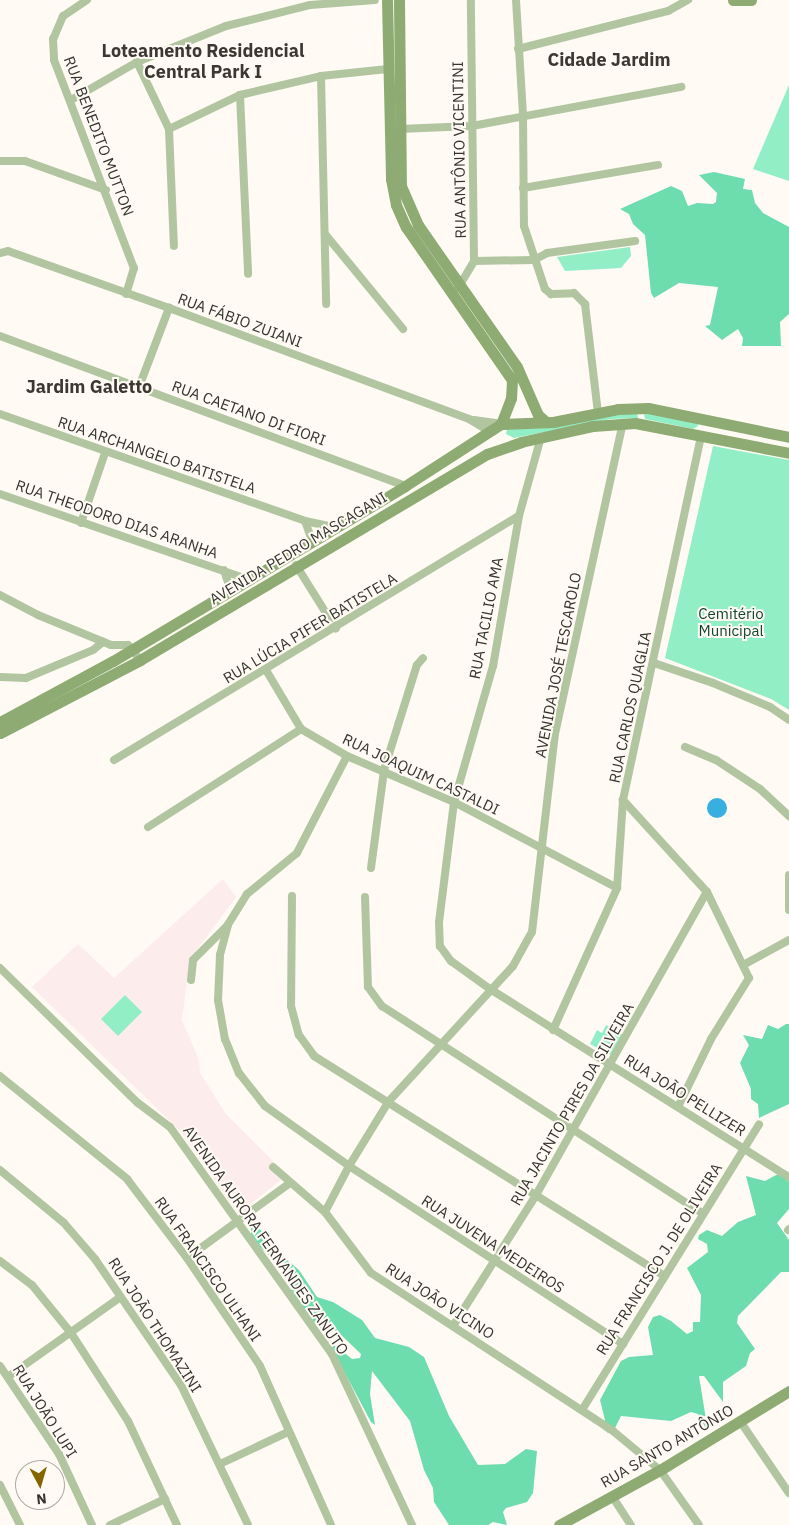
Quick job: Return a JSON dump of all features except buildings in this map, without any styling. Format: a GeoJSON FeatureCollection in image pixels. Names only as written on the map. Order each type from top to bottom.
{"type":"FeatureCollection","features":[{"type":"Feature","properties":{"kind":"main road"},"geometry":{"type":"LineString","coordinates":[[388,0],[388,69],[399,129],[401,186],[418,225],[462,284],[518,367],[538,415],[546,422]]}},
{"type":"Feature","properties":{"kind":"main road"},"geometry":{"type":"LineString","coordinates":[[399,0],[390,179],[396,205],[406,227],[453,292],[512,380],[512,398],[501,424],[546,422],[598,412],[648,408],[785,436]]}},
{"type":"Feature","properties":{"kind":"main road"},"geometry":{"type":"LineString","coordinates":[[733,0],[751,0]]}},
{"type":"Feature","properties":{"kind":"main road"},"geometry":{"type":"LineString","coordinates":[[701,435],[714,421]]}},
{"type":"Feature","properties":{"kind":"main road","name":"AVENIDA PEDRO MASCAGANI"},"geometry":{"type":"LineString","coordinates":[[0,722],[117,666],[140,660],[296,565],[487,454],[521,442],[623,423],[701,435],[789,453]]}},
{"type":"Feature","properties":{"kind":"main road","name":"AVENIDA PEDRO MASCAGANI"},"geometry":{"type":"LineString","coordinates":[[0,733],[117,666],[134,648],[405,486],[501,424]]}},
{"type":"Feature","properties":{"kind":"main road"},"geometry":{"type":"LineString","coordinates":[[748,444],[752,439],[752,428]]}},
{"type":"Feature","properties":{"kind":"main road"},"geometry":{"type":"LineString","coordinates":[[491,432],[510,443],[521,442]]}},
{"type":"Feature","properties":{"kind":"main road"},"geometry":{"type":"LineString","coordinates":[[775,450],[777,439],[785,436]]}},
{"type":"Feature","properties":{"kind":"main road","name":"RUA SANTO ANTÔNIO"},"geometry":{"type":"LineString","coordinates":[[559,1525],[660,1470],[789,1391]]}},
{"type":"Feature","properties":{"kind":"street","name":"RUA BENEDITO MUTTON"},"geometry":{"type":"LineString","coordinates":[[87,0],[63,16],[53,39],[54,60],[106,190],[134,268],[126,294]]}},
{"type":"Feature","properties":{"kind":"street"},"geometry":{"type":"LineString","coordinates":[[71,100],[136,62],[218,29],[277,11],[375,0]]}},
{"type":"Feature","properties":{"kind":"street","name":"RUA ANTÔNIO VICENTINI"},"geometry":{"type":"LineString","coordinates":[[453,292],[462,284],[474,261],[471,0]]}},
{"type":"Feature","properties":{"kind":"street"},"geometry":{"type":"LineString","coordinates":[[516,0],[523,116],[524,226],[545,290],[551,294],[574,293],[585,304],[598,412]]}},
{"type":"Feature","properties":{"kind":"street"},"geometry":{"type":"LineString","coordinates":[[518,49],[668,11],[688,0]]}},
{"type":"Feature","properties":{"kind":"street"},"geometry":{"type":"LineString","coordinates":[[136,62],[169,129],[174,246]]}},
{"type":"Feature","properties":{"kind":"street"},"geometry":{"type":"LineString","coordinates":[[169,129],[240,95],[322,76],[388,69]]}},
{"type":"Feature","properties":{"kind":"street"},"geometry":{"type":"LineString","coordinates":[[322,76],[326,304]]}},
{"type":"Feature","properties":{"kind":"street"},"geometry":{"type":"LineString","coordinates":[[399,129],[472,126],[681,87]]}},
{"type":"Feature","properties":{"kind":"street"},"geometry":{"type":"LineString","coordinates":[[240,95],[248,274]]}},
{"type":"Feature","properties":{"kind":"street"},"geometry":{"type":"LineString","coordinates":[[0,161],[25,161],[106,190]]}},
{"type":"Feature","properties":{"kind":"street"},"geometry":{"type":"LineString","coordinates":[[523,188],[658,165]]}},
{"type":"Feature","properties":{"kind":"street"},"geometry":{"type":"LineString","coordinates":[[325,234],[403,329]]}},
{"type":"Feature","properties":{"kind":"street"},"geometry":{"type":"LineString","coordinates":[[474,261],[534,260],[547,253],[635,241]]}},
{"type":"Feature","properties":{"kind":"street","name":"RUA FÁBIO ZUIANI"},"geometry":{"type":"LineString","coordinates":[[0,253],[8,251],[169,308],[469,420],[491,432]]}},
{"type":"Feature","properties":{"kind":"street"},"geometry":{"type":"LineString","coordinates":[[139,387],[169,308]]}},
{"type":"Feature","properties":{"kind":"street","name":"RUA CAETANO DI FIORI"},"geometry":{"type":"LineString","coordinates":[[0,336],[405,486]]}},
{"type":"Feature","properties":{"kind":"street","name":"RUA ARCHANGELO BATISTELA"},"geometry":{"type":"LineString","coordinates":[[0,414],[105,453],[305,521],[333,528]]}},
{"type":"Feature","properties":{"kind":"street","name":"RUA FÁBIO ZUIANI"},"geometry":{"type":"LineString","coordinates":[[469,420],[501,424]]}},
{"type":"Feature","properties":{"kind":"street","name":"AVENIDA JOSÉ TESCAROLO"},"geometry":{"type":"LineString","coordinates":[[490,989],[512,966],[532,932],[543,851],[555,734],[623,423]]}},
{"type":"Feature","properties":{"kind":"street","name":"RUA CARLOS QUAGLIA"},"geometry":{"type":"LineString","coordinates":[[701,435],[654,663],[623,800],[707,892],[745,964]]}},
{"type":"Feature","properties":{"kind":"street","name":"RUA TACILIO AMA"},"geometry":{"type":"LineString","coordinates":[[490,989],[451,961],[440,946],[439,922],[454,802],[493,666],[520,516],[542,437]]}},
{"type":"Feature","properties":{"kind":"street"},"geometry":{"type":"LineString","coordinates":[[81,523],[105,453]]}},
{"type":"Feature","properties":{"kind":"street","name":"RUA THEODORO DIAS ARANHA"},"geometry":{"type":"LineString","coordinates":[[0,494],[248,579]]}},
{"type":"Feature","properties":{"kind":"street","name":"RUA LÚCIA PIFER BATISTELA"},"geometry":{"type":"LineString","coordinates":[[114,760],[336,629],[520,516]]}},
{"type":"Feature","properties":{"kind":"street"},"geometry":{"type":"LineString","coordinates":[[305,521],[312,540]]}},
{"type":"Feature","properties":{"kind":"street"},"geometry":{"type":"LineString","coordinates":[[296,565],[336,629]]}},
{"type":"Feature","properties":{"kind":"street"},"geometry":{"type":"LineString","coordinates":[[224,570],[230,589]]}},
{"type":"Feature","properties":{"kind":"street"},"geometry":{"type":"LineString","coordinates":[[0,595],[38,615],[102,642],[111,645],[120,643],[134,648],[140,660]]}},
{"type":"Feature","properties":{"kind":"street"},"geometry":{"type":"LineString","coordinates":[[0,677],[26,678],[93,650],[102,642]]}},
{"type":"Feature","properties":{"kind":"street"},"geometry":{"type":"LineString","coordinates":[[111,645],[109,650],[117,666]]}},
{"type":"Feature","properties":{"kind":"street"},"geometry":{"type":"LineString","coordinates":[[372,868],[384,770],[416,665],[423,658]]}},
{"type":"Feature","properties":{"kind":"street"},"geometry":{"type":"LineString","coordinates":[[654,663],[721,686],[770,707],[789,720]]}},
{"type":"Feature","properties":{"kind":"street","name":"RUA JOAQUIM CASTALDI"},"geometry":{"type":"LineString","coordinates":[[266,670],[301,729],[347,756],[384,770],[454,802],[543,851],[617,888]]}},
{"type":"Feature","properties":{"kind":"street"},"geometry":{"type":"LineString","coordinates":[[148,828],[301,729]]}},
{"type":"Feature","properties":{"kind":"street"},"geometry":{"type":"LineString","coordinates":[[685,747],[716,760],[760,789],[789,816]]}},
{"type":"Feature","properties":{"kind":"street"},"geometry":{"type":"LineString","coordinates":[[191,980],[193,960],[228,925],[247,894],[297,853],[347,756]]}},
{"type":"Feature","properties":{"kind":"street"},"geometry":{"type":"LineString","coordinates":[[553,1030],[617,888],[623,800]]}},
{"type":"Feature","properties":{"kind":"street"},"geometry":{"type":"LineString","coordinates":[[789,874],[789,910]]}},
{"type":"Feature","properties":{"kind":"street","name":"RUA JACINTO PIRES DA SILVEIRA"},"geometry":{"type":"LineString","coordinates":[[453,1326],[536,1195],[571,1129],[611,1066],[707,892]]}},
{"type":"Feature","properties":{"kind":"street"},"geometry":{"type":"LineString","coordinates":[[292,896],[291,1006],[299,1035],[314,1056],[389,1101],[665,1276]]}},
{"type":"Feature","properties":{"kind":"street"},"geometry":{"type":"LineString","coordinates":[[366,896],[368,987],[382,1006],[439,1045],[703,1214]]}},
{"type":"Feature","properties":{"kind":"street","name":"RUA JUVENA MEDEIROS"},"geometry":{"type":"LineString","coordinates":[[228,925],[220,955],[218,1000],[225,1039],[240,1073],[265,1106],[349,1166],[494,1262],[623,1344]]}},
{"type":"Feature","properties":{"kind":"street"},"geometry":{"type":"LineString","coordinates":[[678,1107],[711,1040],[749,978],[745,964],[789,940]]}},
{"type":"Feature","properties":{"kind":"street","name":"AVENIDA AURORA FERNANDES ZANUTO"},"geometry":{"type":"LineString","coordinates":[[0,968],[138,1103],[170,1127],[332,1354],[412,1525]]}},
{"type":"Feature","properties":{"kind":"street"},"geometry":{"type":"LineString","coordinates":[[325,1212],[349,1166],[389,1101],[490,989]]}},
{"type":"Feature","properties":{"kind":"street","name":"RUA JOÃO PELLIZER"},"geometry":{"type":"LineString","coordinates":[[490,989],[789,1177]]}},
{"type":"Feature","properties":{"kind":"street","name":"RUA FRANCISCO ULHANI"},"geometry":{"type":"LineString","coordinates":[[1,1079],[127,1179],[187,1258],[260,1366],[331,1525]]}},
{"type":"Feature","properties":{"kind":"street","name":"RUA FRANCISCO J. DE OLIVEIRA"},"geometry":{"type":"LineString","coordinates":[[582,1410],[759,1124]]}},
{"type":"Feature","properties":{"kind":"street","name":"RUA JOÃO VICINO"},"geometry":{"type":"LineString","coordinates":[[273,1168],[325,1212],[371,1273],[582,1410],[660,1470],[699,1525]]}},
{"type":"Feature","properties":{"kind":"street","name":"RUA JOÃO THOMAZINI"},"geometry":{"type":"LineString","coordinates":[[0,1170],[64,1223],[95,1259],[181,1385],[248,1525]]}},
{"type":"Feature","properties":{"kind":"street"},"geometry":{"type":"LineString","coordinates":[[187,1258],[290,1183]]}},
{"type":"Feature","properties":{"kind":"street"},"geometry":{"type":"LineString","coordinates":[[0,1260],[32,1285],[71,1333],[128,1421],[177,1525]]}},
{"type":"Feature","properties":{"kind":"street"},"geometry":{"type":"LineString","coordinates":[[9,1376],[120,1298]]}},
{"type":"Feature","properties":{"kind":"street","name":"RUA JOÃO LUPI"},"geometry":{"type":"LineString","coordinates":[[0,1366],[9,1376],[59,1454],[92,1525]]}},
{"type":"Feature","properties":{"kind":"street"},"geometry":{"type":"LineString","coordinates":[[740,1421],[789,1493]]}},
{"type":"Feature","properties":{"kind":"street"},"geometry":{"type":"LineString","coordinates":[[220,1464],[288,1432]]}},
{"type":"Feature","properties":{"kind":"street"},"geometry":{"type":"LineString","coordinates":[[0,1485],[20,1525]]}},
{"type":"Feature","properties":{"kind":"street"},"geometry":{"type":"LineString","coordinates":[[612,1496],[631,1525]]}},
{"type":"Feature","properties":{"kind":"street"},"geometry":{"type":"LineString","coordinates":[[0,1502],[8,1498]]}},
{"type":"Feature","properties":{"kind":"street"},"geometry":{"type":"LineString","coordinates":[[110,1525],[165,1499]]}},
{"type":"Feature","properties":{"kind":"shaded area"},"geometry":{"type":"Polygon","coordinates":[[[223,879],[236,897],[190,959],[182,1020],[199,1060],[200,1073],[226,1114],[274,1162],[268,1167],[281,1180],[238,1214],[179,1130],[32,987],[78,944],[114,978],[223,879]]]}},
{"type":"Feature","properties":{"kind":"green space"},"geometry":{"type":"Polygon","coordinates":[[[789,85],[789,181],[753,169],[789,85]]]}},
{"type":"Feature","properties":{"kind":"green space"},"geometry":{"type":"Polygon","coordinates":[[[714,172],[745,179],[743,189],[752,190],[755,203],[763,213],[789,227],[789,314],[780,322],[781,346],[742,346],[743,338],[738,329],[722,340],[705,326],[710,325],[718,287],[679,283],[654,298],[651,293],[645,235],[633,224],[629,214],[620,209],[671,186],[682,191],[688,206],[697,203],[713,204],[716,202],[717,193],[699,175],[714,172]]]}},
{"type":"Feature","properties":{"kind":"green space"},"geometry":{"type":"Polygon","coordinates":[[[630,247],[631,256],[621,268],[565,271],[557,257],[630,247]]]}},
{"type":"Feature","properties":{"kind":"green space"},"geometry":{"type":"Polygon","coordinates":[[[637,412],[638,418],[611,419],[514,438],[506,434],[507,429],[637,412]]]}},
{"type":"Feature","properties":{"kind":"green space"},"geometry":{"type":"Polygon","coordinates":[[[644,413],[698,423],[698,426],[693,429],[645,419],[644,413]]]}},
{"type":"Feature","properties":{"kind":"green space","name":"Cemitério Municipal"},"geometry":{"type":"Polygon","coordinates":[[[713,446],[789,460],[789,710],[771,699],[665,658],[713,446]]]}},
{"type":"Feature","properties":{"kind":"green space"},"geometry":{"type":"Polygon","coordinates":[[[125,995],[142,1012],[118,1036],[101,1019],[125,995]]]}},
{"type":"Feature","properties":{"kind":"green space"},"geometry":{"type":"Polygon","coordinates":[[[789,1024],[789,1104],[759,1118],[758,1104],[751,1099],[751,1089],[740,1063],[749,1045],[743,1035],[762,1039],[768,1025],[778,1029],[789,1024]]]}},
{"type":"Feature","properties":{"kind":"green space"},"geometry":{"type":"Polygon","coordinates":[[[606,1025],[624,1035],[612,1056],[590,1044],[597,1030],[602,1033],[606,1025]]]}},
{"type":"Feature","properties":{"kind":"green space"},"geometry":{"type":"Polygon","coordinates":[[[778,1174],[782,1174],[789,1182],[789,1209],[777,1223],[789,1240],[789,1272],[781,1272],[738,1316],[737,1323],[755,1349],[750,1353],[746,1366],[723,1382],[723,1402],[704,1376],[699,1376],[708,1432],[698,1414],[691,1412],[671,1421],[621,1416],[614,1430],[608,1433],[603,1429],[605,1420],[600,1400],[621,1361],[629,1357],[653,1355],[648,1327],[653,1317],[660,1315],[687,1334],[693,1331],[693,1322],[700,1322],[701,1295],[687,1268],[708,1252],[707,1244],[698,1239],[699,1235],[707,1230],[722,1236],[738,1222],[756,1215],[746,1176],[765,1181],[778,1174]]]}},
{"type":"Feature","properties":{"kind":"green space"},"geometry":{"type":"Polygon","coordinates":[[[256,1227],[262,1231],[273,1248],[299,1270],[317,1297],[333,1302],[362,1320],[375,1338],[409,1347],[424,1357],[449,1416],[478,1465],[505,1464],[526,1449],[537,1451],[533,1493],[527,1502],[506,1508],[503,1512],[507,1525],[493,1522],[488,1525],[449,1525],[434,1502],[433,1488],[424,1470],[410,1421],[372,1371],[370,1394],[375,1425],[371,1422],[330,1345],[336,1346],[352,1359],[360,1358],[361,1354],[337,1331],[321,1328],[313,1322],[291,1293],[293,1278],[260,1247],[251,1234],[251,1228],[256,1227]]]}},
{"type":"Feature","properties":{"kind":"water"},"geometry":{"type":"Polygon","coordinates":[[[717,798],[724,801],[727,808],[724,815],[717,818],[710,815],[707,808],[710,801],[717,798]]]}},
{"type":"Feature","properties":{"kind":"district","name":"Cidade Jardim"},"geometry":{"type":"Point","coordinates":[609,60]}},
{"type":"Feature","properties":{"kind":"district","name":"Loteamento Residencial Central Park I"},"geometry":{"type":"Point","coordinates":[203,62]}},
{"type":"Feature","properties":{"kind":"district","name":"Jardim Galetto"},"geometry":{"type":"Point","coordinates":[89,387]}}]}
